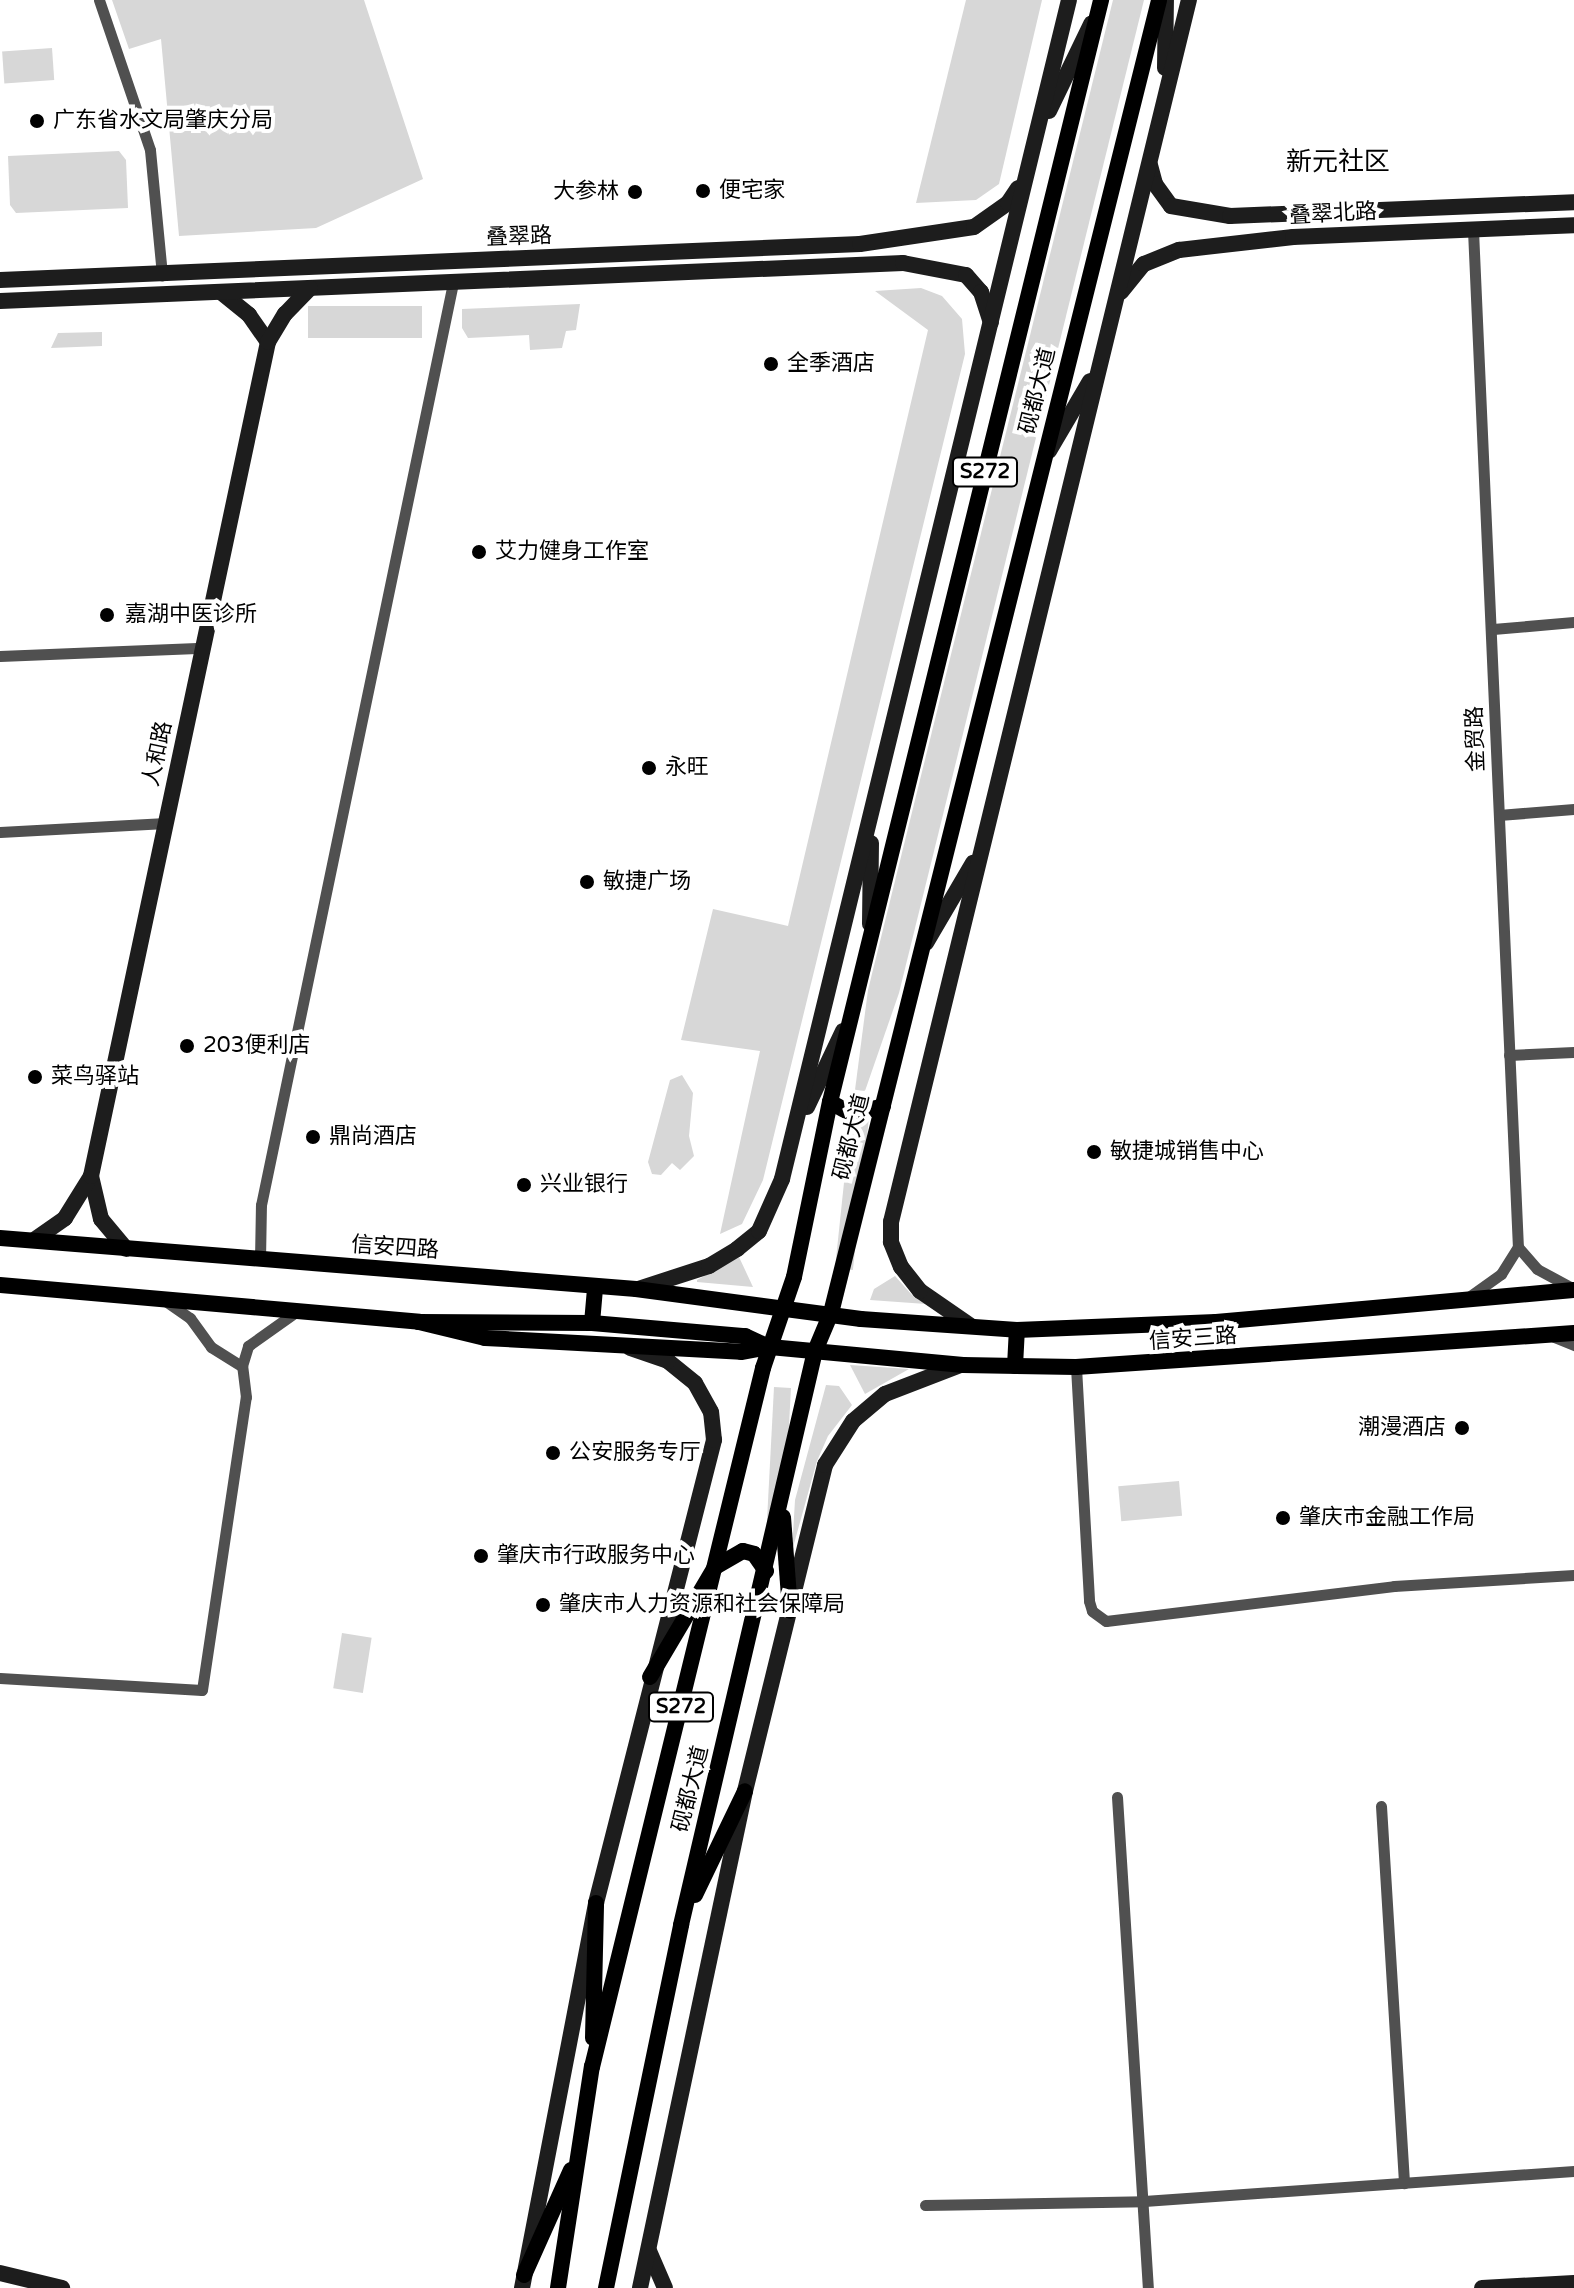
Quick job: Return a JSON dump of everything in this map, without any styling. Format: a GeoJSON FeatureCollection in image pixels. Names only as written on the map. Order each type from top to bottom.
{"type":"FeatureCollection","features":[{"type":"Feature","properties":{"kind":"main road","name":"砚都大道"},"geometry":{"type":"LineString","coordinates":[[606,2288],[681,1925],[815,1351],[831,1313],[1159,0]]}},
{"type":"Feature","properties":{"kind":"main road","name":"砚都大道"},"geometry":{"type":"LineString","coordinates":[[558,2285],[592,2067],[770,1347],[786,1308],[830,1102],[1100,4]]}},
{"type":"Feature","properties":{"kind":"main road"},"geometry":{"type":"LineString","coordinates":[[830,1102],[852,1114],[883,1106]]}},
{"type":"Feature","properties":{"kind":"main road","name":"信安四路"},"geometry":{"type":"LineString","coordinates":[[0,1238],[636,1289],[831,1313]]}},
{"type":"Feature","properties":{"kind":"main road"},"geometry":{"type":"LineString","coordinates":[[0,1285],[419,1322],[592,1323],[745,1336],[770,1347]]}},
{"type":"Feature","properties":{"kind":"main road"},"geometry":{"type":"LineString","coordinates":[[592,1323],[595,1287]]}},
{"type":"Feature","properties":{"kind":"main road","name":"信安三路"},"geometry":{"type":"LineString","coordinates":[[831,1313],[1017,1330],[1216,1322],[1574,1290]]}},
{"type":"Feature","properties":{"kind":"main road"},"geometry":{"type":"LineString","coordinates":[[419,1322],[485,1338],[741,1352],[770,1347]]}},
{"type":"Feature","properties":{"kind":"main road"},"geometry":{"type":"LineString","coordinates":[[1015,1366],[1017,1330]]}},
{"type":"Feature","properties":{"kind":"main road","name":"信安三路"},"geometry":{"type":"LineString","coordinates":[[770,1347],[963,1365],[1076,1367],[1574,1333]]}},
{"type":"Feature","properties":{"kind":"main road"},"geometry":{"type":"LineString","coordinates":[[781,1496],[790,1611]]}},
{"type":"Feature","properties":{"kind":"main road"},"geometry":{"type":"LineString","coordinates":[[650,1677],[715,1567],[743,1551],[754,1554],[766,1571]]}},
{"type":"Feature","properties":{"kind":"main road"},"geometry":{"type":"LineString","coordinates":[[681,1925],[745,1791]]}},
{"type":"Feature","properties":{"kind":"main road"},"geometry":{"type":"LineString","coordinates":[[592,2067],[596,1903]]}},
{"type":"Feature","properties":{"kind":"main road"},"geometry":{"type":"LineString","coordinates":[[521,2284],[579,2150]]}},
{"type":"Feature","properties":{"kind":"street"},"geometry":{"type":"LineString","coordinates":[[99,0],[150,150],[162,275]]}},
{"type":"Feature","properties":{"kind":"street"},"geometry":{"type":"LineString","coordinates":[[636,1289],[709,1266],[759,1231],[774,1205],[992,326],[1021,184],[1069,0]]}},
{"type":"Feature","properties":{"kind":"street"},"geometry":{"type":"LineString","coordinates":[[1164,97],[1166,0]]}},
{"type":"Feature","properties":{"kind":"street"},"geometry":{"type":"LineString","coordinates":[[971,1326],[920,1291],[901,1267],[891,1242],[891,1222],[1189,0]]}},
{"type":"Feature","properties":{"kind":"street"},"geometry":{"type":"LineString","coordinates":[[1034,142],[1100,4]]}},
{"type":"Feature","properties":{"kind":"street","name":"叠翠北路"},"geometry":{"type":"LineString","coordinates":[[1150,163],[1155,184],[1171,206],[1230,216],[1574,202]]}},
{"type":"Feature","properties":{"kind":"street","name":"叠翠路"},"geometry":{"type":"LineString","coordinates":[[0,280],[860,244],[974,227],[1008,203],[1021,184]]}},
{"type":"Feature","properties":{"kind":"street"},"geometry":{"type":"LineString","coordinates":[[1222,244],[1215,237],[1215,226],[1230,216]]}},
{"type":"Feature","properties":{"kind":"street","name":"叠翠北路"},"geometry":{"type":"LineString","coordinates":[[1116,300],[1133,275],[1160,255],[1222,244],[1574,225]]}},
{"type":"Feature","properties":{"kind":"street","name":"金贸路"},"geometry":{"type":"LineString","coordinates":[[1473,230],[1518,1247]]}},
{"type":"Feature","properties":{"kind":"street"},"geometry":{"type":"LineString","coordinates":[[903,263],[916,261],[920,252],[911,235]]}},
{"type":"Feature","properties":{"kind":"street","name":"叠翠路"},"geometry":{"type":"LineString","coordinates":[[0,301],[903,263],[966,275],[981,292],[992,326]]}},
{"type":"Feature","properties":{"kind":"street"},"geometry":{"type":"LineString","coordinates":[[260,1260],[261,1205],[453,283]]}},
{"type":"Feature","properties":{"kind":"street"},"geometry":{"type":"LineString","coordinates":[[222,293],[249,315],[268,342],[285,314],[310,288]]}},
{"type":"Feature","properties":{"kind":"street","name":"人和路"},"geometry":{"type":"LineString","coordinates":[[91,1176],[268,342]]}},
{"type":"Feature","properties":{"kind":"street"},"geometry":{"type":"LineString","coordinates":[[1042,463],[1099,365]]}},
{"type":"Feature","properties":{"kind":"street"},"geometry":{"type":"LineString","coordinates":[[1493,629],[1574,622]]}},
{"type":"Feature","properties":{"kind":"street"},"geometry":{"type":"LineString","coordinates":[[0,656],[203,648]]}},
{"type":"Feature","properties":{"kind":"street"},"geometry":{"type":"LineString","coordinates":[[1499,815],[1574,809]]}},
{"type":"Feature","properties":{"kind":"street"},"geometry":{"type":"LineString","coordinates":[[870,936],[871,813]]}},
{"type":"Feature","properties":{"kind":"street"},"geometry":{"type":"LineString","coordinates":[[0,832],[166,823]]}},
{"type":"Feature","properties":{"kind":"street"},"geometry":{"type":"LineString","coordinates":[[921,951],[982,849]]}},
{"type":"Feature","properties":{"kind":"street"},"geometry":{"type":"LineString","coordinates":[[793,1138],[852,1012]]}},
{"type":"Feature","properties":{"kind":"street"},"geometry":{"type":"LineString","coordinates":[[1509,1055],[1574,1052]]}},
{"type":"Feature","properties":{"kind":"street"},"geometry":{"type":"LineString","coordinates":[[34,1240],[65,1218],[91,1176]]}},
{"type":"Feature","properties":{"kind":"street"},"geometry":{"type":"LineString","coordinates":[[91,1176],[101,1219],[126,1249]]}},
{"type":"Feature","properties":{"kind":"street"},"geometry":{"type":"LineString","coordinates":[[1463,1301],[1501,1274],[1518,1247],[1537,1269],[1574,1290]]}},
{"type":"Feature","properties":{"kind":"street"},"geometry":{"type":"LineString","coordinates":[[159,1297],[190,1318],[211,1347],[242,1366]]}},
{"type":"Feature","properties":{"kind":"street"},"geometry":{"type":"LineString","coordinates":[[0,1678],[202,1690],[246,1397],[242,1366],[248,1346],[299,1309]]}},
{"type":"Feature","properties":{"kind":"street"},"geometry":{"type":"LineString","coordinates":[[1549,1335],[1574,1345]]}},
{"type":"Feature","properties":{"kind":"street"},"geometry":{"type":"LineString","coordinates":[[521,2284],[596,1903],[714,1430],[703,1397],[684,1372],[624,1346]]}},
{"type":"Feature","properties":{"kind":"street"},"geometry":{"type":"LineString","coordinates":[[640,2288],[745,1791],[825,1465],[837,1442],[885,1394],[963,1365]]}},
{"type":"Feature","properties":{"kind":"street"},"geometry":{"type":"LineString","coordinates":[[1076,1367],[1089,1601],[1092,1611],[1106,1621],[1394,1586],[1574,1575]]}},
{"type":"Feature","properties":{"kind":"street"},"geometry":{"type":"LineString","coordinates":[[1117,1797],[1148,2288]]}},
{"type":"Feature","properties":{"kind":"street"},"geometry":{"type":"LineString","coordinates":[[1381,1806],[1404,2183]]}},
{"type":"Feature","properties":{"kind":"street"},"geometry":{"type":"LineString","coordinates":[[925,2205],[1144,2201],[1574,2171]]}},
{"type":"Feature","properties":{"kind":"street"},"geometry":{"type":"LineString","coordinates":[[648,2246],[665,2288]]}},
{"type":"Feature","properties":{"kind":"street"},"geometry":{"type":"LineString","coordinates":[[0,2273],[62,2288]]}},
{"type":"Feature","properties":{"kind":"street"},"geometry":{"type":"LineString","coordinates":[[1482,2288],[1574,2283]]}},
{"type":"Feature","properties":{"kind":"shaded area"},"geometry":{"type":"Polygon","coordinates":[[[112,0],[364,0],[423,179],[316,228],[179,236],[161,39],[129,49],[112,0]]]}},
{"type":"Feature","properties":{"kind":"shaded area"},"geometry":{"type":"Polygon","coordinates":[[[966,0],[1042,0],[999,184],[976,200],[916,203],[966,0]]]}},
{"type":"Feature","properties":{"kind":"shaded area"},"geometry":{"type":"Polygon","coordinates":[[[1113,0],[1144,0],[899,993],[865,1091],[855,1090],[868,990],[1113,0]]]}},
{"type":"Feature","properties":{"kind":"shaded area"},"geometry":{"type":"Polygon","coordinates":[[[52,48],[54,80],[4,83],[2,51],[52,48]]]}},
{"type":"Feature","properties":{"kind":"shaded area"},"geometry":{"type":"Polygon","coordinates":[[[119,151],[126,160],[128,208],[16,213],[10,205],[8,156],[119,151]]]}},
{"type":"Feature","properties":{"kind":"shaded area"},"geometry":{"type":"Polygon","coordinates":[[[921,288],[942,296],[962,319],[965,354],[763,1180],[742,1224],[720,1234],[760,1051],[681,1040],[713,909],[788,926],[928,330],[875,291],[921,288]]]}},
{"type":"Feature","properties":{"kind":"shaded area"},"geometry":{"type":"Polygon","coordinates":[[[580,304],[576,330],[566,331],[562,348],[530,350],[529,335],[468,338],[462,328],[462,309],[580,304]]]}},
{"type":"Feature","properties":{"kind":"shaded area"},"geometry":{"type":"Polygon","coordinates":[[[308,306],[422,306],[422,338],[308,338],[308,306]]]}},
{"type":"Feature","properties":{"kind":"shaded area"},"geometry":{"type":"Polygon","coordinates":[[[102,332],[102,346],[51,348],[58,333],[102,332]]]}},
{"type":"Feature","properties":{"kind":"shaded area"},"geometry":{"type":"Polygon","coordinates":[[[682,1075],[693,1093],[689,1136],[694,1156],[680,1170],[672,1163],[661,1175],[652,1174],[648,1162],[670,1080],[682,1075]]]}},
{"type":"Feature","properties":{"kind":"shaded area"},"geometry":{"type":"Polygon","coordinates":[[[851,1116],[869,1118],[853,1270],[835,1268],[851,1116]]]}},
{"type":"Feature","properties":{"kind":"shaded area"},"geometry":{"type":"Polygon","coordinates":[[[739,1257],[753,1287],[697,1282],[697,1280],[739,1257]]]}},
{"type":"Feature","properties":{"kind":"shaded area"},"geometry":{"type":"Polygon","coordinates":[[[895,1276],[912,1295],[926,1304],[870,1300],[874,1289],[895,1276]]]}},
{"type":"Feature","properties":{"kind":"shaded area"},"geometry":{"type":"Polygon","coordinates":[[[850,1365],[909,1369],[865,1394],[850,1365]]]}},
{"type":"Feature","properties":{"kind":"shaded area"},"geometry":{"type":"Polygon","coordinates":[[[826,1385],[839,1386],[852,1405],[828,1436],[817,1461],[792,1551],[795,1500],[826,1385]]]}},
{"type":"Feature","properties":{"kind":"shaded area"},"geometry":{"type":"Polygon","coordinates":[[[774,1387],[791,1388],[783,1542],[766,1541],[774,1387]]]}},
{"type":"Feature","properties":{"kind":"shaded area"},"geometry":{"type":"Polygon","coordinates":[[[1179,1481],[1182,1516],[1121,1521],[1118,1486],[1179,1481]]]}},
{"type":"Feature","properties":{"kind":"shaded area"},"geometry":{"type":"Polygon","coordinates":[[[342,1633],[372,1638],[363,1693],[333,1688],[342,1633]]]}},
{"type":"Feature","properties":{"kind":"place","name":"广东省水文局肇庆分局"},"geometry":{"type":"Point","coordinates":[37,121]}},
{"type":"Feature","properties":{"kind":"place","name":"便宅家"},"geometry":{"type":"Point","coordinates":[703,191]}},
{"type":"Feature","properties":{"kind":"place","name":"大参林"},"geometry":{"type":"Point","coordinates":[635,192]}},
{"type":"Feature","properties":{"kind":"place","name":"全季酒店"},"geometry":{"type":"Point","coordinates":[771,364]}},
{"type":"Feature","properties":{"kind":"place","name":"艾力健身工作室"},"geometry":{"type":"Point","coordinates":[479,552]}},
{"type":"Feature","properties":{"kind":"place","name":"嘉湖中医诊所"},"geometry":{"type":"Point","coordinates":[107,615]}},
{"type":"Feature","properties":{"kind":"place","name":"永旺"},"geometry":{"type":"Point","coordinates":[649,768]}},
{"type":"Feature","properties":{"kind":"place","name":"敏捷广场"},"geometry":{"type":"Point","coordinates":[587,882]}},
{"type":"Feature","properties":{"kind":"place","name":"203便利店"},"geometry":{"type":"Point","coordinates":[187,1046]}},
{"type":"Feature","properties":{"kind":"place","name":"菜鸟驿站"},"geometry":{"type":"Point","coordinates":[35,1077]}},
{"type":"Feature","properties":{"kind":"place","name":"鼎尚酒店"},"geometry":{"type":"Point","coordinates":[313,1137]}},
{"type":"Feature","properties":{"kind":"place","name":"敏捷城销售中心"},"geometry":{"type":"Point","coordinates":[1094,1152]}},
{"type":"Feature","properties":{"kind":"place","name":"兴业银行"},"geometry":{"type":"Point","coordinates":[524,1185]}},
{"type":"Feature","properties":{"kind":"place","name":"潮漫酒店"},"geometry":{"type":"Point","coordinates":[1462,1428]}},
{"type":"Feature","properties":{"kind":"place","name":"公安服务专厅"},"geometry":{"type":"Point","coordinates":[553,1453]}},
{"type":"Feature","properties":{"kind":"place","name":"肇庆市金融工作局"},"geometry":{"type":"Point","coordinates":[1283,1518]}},
{"type":"Feature","properties":{"kind":"place","name":"肇庆市行政服务中心"},"geometry":{"type":"Point","coordinates":[481,1556]}},
{"type":"Feature","properties":{"kind":"place","name":"肇庆市人力资源和社会保障局"},"geometry":{"type":"Point","coordinates":[543,1605]}},
{"type":"Feature","properties":{"kind":"district","name":"新元社区"},"geometry":{"type":"Point","coordinates":[1338,162]}}]}
